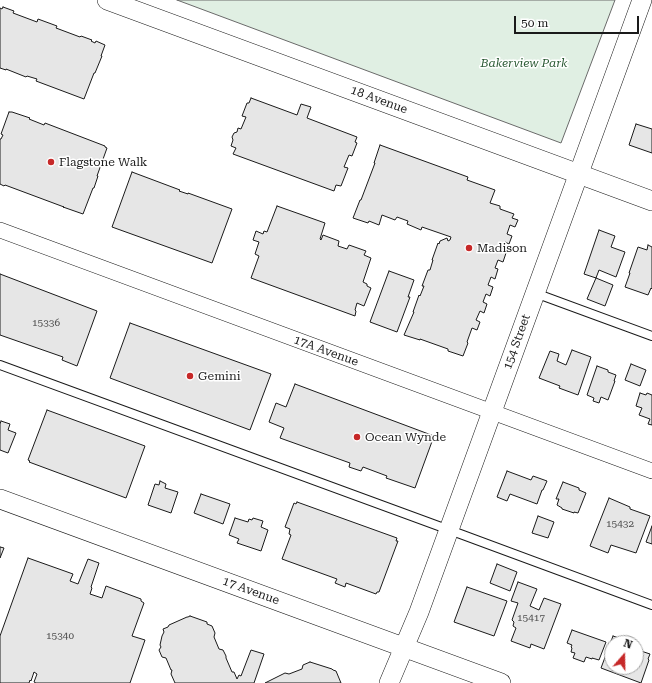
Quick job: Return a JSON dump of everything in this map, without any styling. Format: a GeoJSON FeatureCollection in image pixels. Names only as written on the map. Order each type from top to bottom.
{"type":"FeatureCollection","features":[{"type":"Feature","properties":{"kind":"street","name":"18 Avenue"},"geometry":{"type":"LineString","coordinates":[[107,0],[652,201]]}},
{"type":"Feature","properties":{"kind":"street","name":"154 Street"},"geometry":{"type":"LineString","coordinates":[[389,683],[419,612],[642,0]]}},
{"type":"Feature","properties":{"kind":"street","name":"17A Avenue"},"geometry":{"type":"LineString","coordinates":[[0,230],[652,471]]}},
{"type":"Feature","properties":{"kind":"street","name":"17 Avenue"},"geometry":{"type":"LineString","coordinates":[[0,499],[501,683]]}},
{"type":"Feature","properties":{"kind":"lane"},"geometry":{"type":"LineString","coordinates":[[535,293],[652,336]]}},
{"type":"Feature","properties":{"kind":"lane"},"geometry":{"type":"LineString","coordinates":[[0,365],[652,605]]}},
{"type":"Feature","properties":{"kind":"green space","name":"Bakerview Park"},"geometry":{"type":"Polygon","coordinates":[[[177,0],[615,0],[561,143],[177,0]]]}},
{"type":"Feature","properties":{"kind":"building"},"geometry":{"type":"Polygon","coordinates":[[[3,7],[14,11],[13,13],[37,22],[38,19],[57,26],[56,28],[92,40],[91,41],[95,43],[96,41],[105,45],[84,99],[36,81],[37,79],[26,77],[0,68],[0,8],[2,9],[3,7]]]}},
{"type":"Feature","properties":{"kind":"building"},"geometry":{"type":"Polygon","coordinates":[[[251,98],[297,115],[301,104],[311,107],[307,118],[357,137],[355,142],[357,143],[352,156],[349,155],[344,167],[348,168],[341,186],[336,185],[334,191],[233,154],[236,148],[231,146],[233,140],[232,137],[234,133],[237,132],[238,128],[241,129],[246,117],[242,116],[247,103],[249,103],[251,98]]]}},
{"type":"Feature","properties":{"kind":"building","name":"Flagstone Walk"},"geometry":{"type":"Polygon","coordinates":[[[9,112],[30,118],[29,119],[44,125],[45,123],[107,148],[94,188],[83,214],[0,184],[0,139],[3,135],[1,134],[9,112]]]}},
{"type":"Feature","properties":{"kind":"building"},"geometry":{"type":"Polygon","coordinates":[[[636,124],[652,129],[652,153],[629,145],[636,124]]]}},
{"type":"Feature","properties":{"kind":"building","name":"Madison"},"geometry":{"type":"Polygon","coordinates":[[[380,145],[468,177],[467,180],[495,190],[490,203],[500,206],[500,209],[514,214],[512,218],[518,220],[515,227],[510,225],[507,234],[512,236],[509,244],[505,242],[501,251],[506,253],[503,262],[498,260],[495,268],[498,269],[495,279],[491,277],[488,285],[493,287],[490,296],[486,294],[483,302],[487,304],[484,313],[480,311],[476,320],[480,322],[477,330],[472,328],[463,356],[420,339],[404,335],[414,312],[419,295],[420,296],[424,286],[422,286],[428,270],[430,270],[438,243],[439,244],[440,241],[447,238],[448,241],[451,237],[422,227],[421,230],[407,224],[408,221],[397,217],[395,220],[382,215],[379,225],[369,221],[368,223],[353,218],[375,163],[380,145]]]}},
{"type":"Feature","properties":{"kind":"building"},"geometry":{"type":"Polygon","coordinates":[[[132,172],[180,190],[179,191],[232,209],[212,263],[112,227],[132,172]]]}},
{"type":"Feature","properties":{"kind":"building"},"geometry":{"type":"Polygon","coordinates":[[[277,206],[325,223],[320,239],[321,240],[323,235],[339,241],[338,246],[347,249],[349,245],[366,251],[364,255],[371,258],[363,282],[371,288],[364,306],[357,303],[355,316],[251,278],[259,256],[255,254],[259,242],[253,240],[256,231],[263,234],[264,231],[267,232],[277,206]]]}},
{"type":"Feature","properties":{"kind":"building"},"geometry":{"type":"Polygon","coordinates":[[[599,230],[615,236],[611,247],[625,252],[616,277],[599,270],[596,278],[584,274],[599,230]]]}},
{"type":"Feature","properties":{"kind":"building"},"geometry":{"type":"Polygon","coordinates":[[[648,245],[652,247],[652,289],[651,288],[648,295],[625,287],[638,247],[647,250],[648,245]]]}},
{"type":"Feature","properties":{"kind":"building"},"geometry":{"type":"Polygon","coordinates":[[[389,271],[414,280],[408,297],[410,297],[397,332],[370,322],[389,271]]]}},
{"type":"Feature","properties":{"kind":"building"},"geometry":{"type":"Polygon","coordinates":[[[0,274],[97,311],[77,366],[62,360],[63,357],[0,335],[0,274]]]}},
{"type":"Feature","properties":{"kind":"building"},"geometry":{"type":"Polygon","coordinates":[[[596,278],[613,285],[605,306],[587,299],[596,278]]]}},
{"type":"Feature","properties":{"kind":"building","name":"Gemini"},"geometry":{"type":"Polygon","coordinates":[[[130,323],[271,374],[250,430],[110,378],[130,323]]]}},
{"type":"Feature","properties":{"kind":"building"},"geometry":{"type":"Polygon","coordinates":[[[572,350],[591,357],[578,395],[539,378],[550,351],[559,354],[557,361],[566,365],[572,350]]]}},
{"type":"Feature","properties":{"kind":"building"},"geometry":{"type":"Polygon","coordinates":[[[631,364],[646,370],[640,386],[625,380],[631,364]]]}},
{"type":"Feature","properties":{"kind":"building"},"geometry":{"type":"Polygon","coordinates":[[[597,366],[616,375],[608,400],[601,397],[599,403],[593,401],[594,398],[587,395],[597,366]]]}},
{"type":"Feature","properties":{"kind":"building","name":"Ocean Wynde"},"geometry":{"type":"Polygon","coordinates":[[[295,384],[434,436],[415,488],[386,478],[387,476],[363,467],[361,471],[349,467],[350,463],[280,438],[284,428],[269,422],[276,403],[286,407],[295,384]]]}},
{"type":"Feature","properties":{"kind":"building"},"geometry":{"type":"Polygon","coordinates":[[[640,393],[652,395],[652,425],[648,424],[650,419],[639,415],[642,408],[636,406],[640,393]]]}},
{"type":"Feature","properties":{"kind":"building"},"geometry":{"type":"Polygon","coordinates":[[[47,410],[145,446],[126,498],[29,462],[30,461],[28,460],[47,410]]]}},
{"type":"Feature","properties":{"kind":"building"},"geometry":{"type":"Polygon","coordinates":[[[1,421],[10,424],[8,430],[16,433],[8,453],[0,450],[1,421]]]}},
{"type":"Feature","properties":{"kind":"building"},"geometry":{"type":"Polygon","coordinates":[[[507,471],[531,480],[533,476],[547,481],[537,504],[510,494],[507,501],[497,497],[507,471]]]}},
{"type":"Feature","properties":{"kind":"building"},"geometry":{"type":"Polygon","coordinates":[[[160,481],[166,484],[165,488],[178,492],[171,513],[148,505],[155,484],[159,485],[160,481]]]}},
{"type":"Feature","properties":{"kind":"building"},"geometry":{"type":"Polygon","coordinates":[[[563,482],[579,488],[579,490],[586,493],[578,513],[562,509],[557,505],[559,499],[556,499],[563,482]]]}},
{"type":"Feature","properties":{"kind":"building"},"geometry":{"type":"Polygon","coordinates":[[[201,494],[230,504],[223,524],[194,513],[201,494]]]}},
{"type":"Feature","properties":{"kind":"building"},"geometry":{"type":"Polygon","coordinates":[[[609,498],[630,507],[630,509],[650,516],[636,553],[611,545],[608,553],[590,546],[609,498]]]}},
{"type":"Feature","properties":{"kind":"building"},"geometry":{"type":"Polygon","coordinates":[[[297,502],[397,538],[396,541],[398,541],[379,592],[376,594],[346,583],[345,587],[335,583],[337,579],[282,559],[291,535],[289,534],[290,529],[285,527],[294,503],[296,504],[297,502]]]}},
{"type":"Feature","properties":{"kind":"building"},"geometry":{"type":"Polygon","coordinates":[[[538,516],[554,522],[548,538],[532,533],[538,516]]]}},
{"type":"Feature","properties":{"kind":"building"},"geometry":{"type":"Polygon","coordinates":[[[235,518],[248,522],[249,519],[252,520],[253,518],[263,521],[261,527],[268,530],[261,551],[237,543],[239,539],[229,535],[235,518]]]}},
{"type":"Feature","properties":{"kind":"building"},"geometry":{"type":"Polygon","coordinates":[[[652,526],[652,544],[646,542],[652,526]]]}},
{"type":"Feature","properties":{"kind":"building"},"geometry":{"type":"Polygon","coordinates":[[[0,547],[4,548],[0,558],[0,547]]]}},
{"type":"Feature","properties":{"kind":"building"},"geometry":{"type":"Polygon","coordinates":[[[28,558],[73,574],[70,581],[78,584],[88,559],[99,563],[90,594],[102,598],[106,586],[141,599],[144,603],[132,636],[145,640],[130,683],[36,683],[34,682],[37,674],[34,672],[29,683],[0,683],[0,636],[28,558]]]}},
{"type":"Feature","properties":{"kind":"building"},"geometry":{"type":"Polygon","coordinates":[[[497,564],[517,572],[510,591],[490,583],[497,564]]]}},
{"type":"Feature","properties":{"kind":"building"},"geometry":{"type":"Polygon","coordinates":[[[518,582],[537,589],[530,606],[539,610],[544,598],[561,604],[544,649],[531,644],[530,648],[511,641],[516,628],[513,626],[514,622],[512,620],[518,603],[511,601],[518,582]]]}},
{"type":"Feature","properties":{"kind":"building"},"geometry":{"type":"Polygon","coordinates":[[[467,587],[507,601],[494,636],[454,622],[467,587]]]}},
{"type":"Feature","properties":{"kind":"building"},"geometry":{"type":"Polygon","coordinates":[[[190,616],[207,622],[207,624],[212,626],[215,633],[214,637],[219,649],[223,650],[232,672],[234,672],[237,679],[239,675],[241,676],[251,650],[264,654],[254,683],[175,683],[171,674],[172,670],[166,658],[162,657],[159,650],[164,632],[163,629],[190,616]]]}},
{"type":"Feature","properties":{"kind":"building"},"geometry":{"type":"Polygon","coordinates":[[[572,630],[604,641],[604,647],[599,660],[586,657],[584,662],[573,658],[575,653],[571,652],[572,645],[567,643],[572,630]]]}},
{"type":"Feature","properties":{"kind":"building"},"geometry":{"type":"Polygon","coordinates":[[[644,652],[650,654],[644,674],[644,652]]]}},
{"type":"Feature","properties":{"kind":"building"},"geometry":{"type":"Polygon","coordinates":[[[604,660],[604,669],[601,668],[604,660]]]}},
{"type":"Feature","properties":{"kind":"building"},"geometry":{"type":"Polygon","coordinates":[[[310,662],[336,671],[341,683],[265,683],[285,673],[289,674],[302,669],[303,665],[310,662]]]}},
{"type":"Feature","properties":{"kind":"building"},"geometry":{"type":"Polygon","coordinates":[[[620,675],[644,675],[641,683],[620,675]]]}},
{"type":"Feature","properties":{"kind":"place","name":"Flagstone Walk"},"geometry":{"type":"Point","coordinates":[51,162]}},
{"type":"Feature","properties":{"kind":"place","name":"Madison"},"geometry":{"type":"Point","coordinates":[469,248]}},
{"type":"Feature","properties":{"kind":"place","name":"Gemini"},"geometry":{"type":"Point","coordinates":[190,376]}},
{"type":"Feature","properties":{"kind":"place","name":"Ocean Wynde"},"geometry":{"type":"Point","coordinates":[357,437]}}]}
